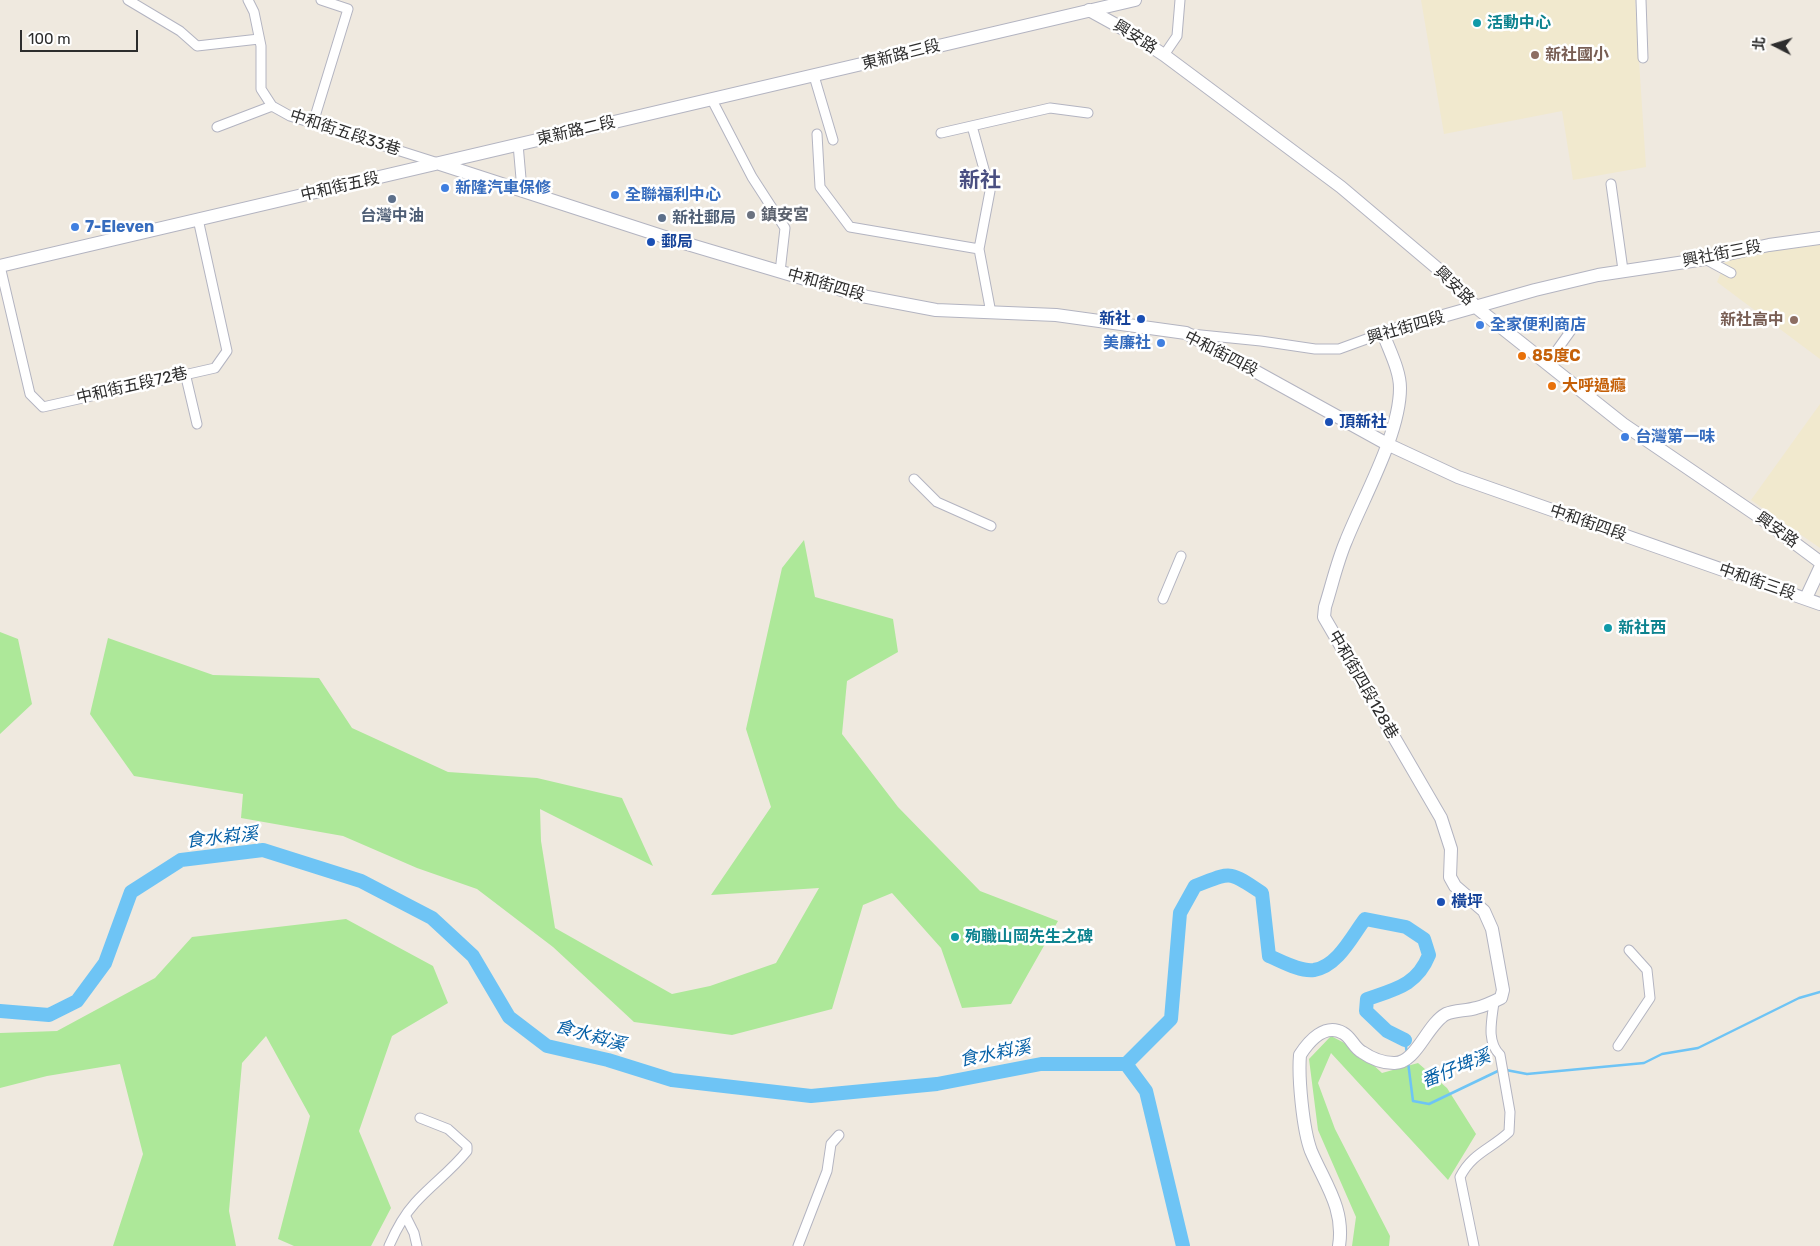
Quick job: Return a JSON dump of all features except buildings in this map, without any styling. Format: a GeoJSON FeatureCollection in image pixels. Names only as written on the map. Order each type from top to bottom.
{"type":"FeatureCollection","features":[{"type":"Feature","properties":{"kind":"street"},"geometry":{"type":"LineString","coordinates":[[128,0],[180,31],[197,46],[259,39]]}},
{"type":"Feature","properties":{"kind":"street","name":"中和街五段33巷"},"geometry":{"type":"LineString","coordinates":[[248,0],[254,12],[259,39],[261,89],[272,106],[290,116],[440,164]]}},
{"type":"Feature","properties":{"kind":"street"},"geometry":{"type":"LineString","coordinates":[[313,123],[348,9],[321,0]]}},
{"type":"Feature","properties":{"kind":"street"},"geometry":{"type":"LineString","coordinates":[[1089,10],[1135,0]]}},
{"type":"Feature","properties":{"kind":"street"},"geometry":{"type":"LineString","coordinates":[[1164,55],[1176,36],[1180,0]]}},
{"type":"Feature","properties":{"kind":"street"},"geometry":{"type":"LineString","coordinates":[[1641,0],[1643,58]]}},
{"type":"Feature","properties":{"kind":"street","name":"興安路"},"geometry":{"type":"LineString","coordinates":[[1089,10],[1129,32],[1164,55],[1341,187],[1444,274],[1477,308],[1623,424],[1761,518],[1820,562]]}},
{"type":"Feature","properties":{"kind":"street","name":"東新路三段"},"geometry":{"type":"LineString","coordinates":[[712,100],[1089,10]]}},
{"type":"Feature","properties":{"kind":"street"},"geometry":{"type":"LineString","coordinates":[[814,76],[833,140]]}},
{"type":"Feature","properties":{"kind":"street"},"geometry":{"type":"LineString","coordinates":[[712,100],[752,177],[785,228],[780,272]]}},
{"type":"Feature","properties":{"kind":"street","name":"東新路二段"},"geometry":{"type":"LineString","coordinates":[[440,164],[518,144],[712,100]]}},
{"type":"Feature","properties":{"kind":"street"},"geometry":{"type":"LineString","coordinates":[[217,127],[272,106]]}},
{"type":"Feature","properties":{"kind":"street"},"geometry":{"type":"LineString","coordinates":[[941,133],[1050,108],[1088,112]]}},
{"type":"Feature","properties":{"kind":"street"},"geometry":{"type":"LineString","coordinates":[[972,126],[990,191],[979,249],[990,313]]}},
{"type":"Feature","properties":{"kind":"street"},"geometry":{"type":"LineString","coordinates":[[816,134],[820,187],[850,226],[979,249]]}},
{"type":"Feature","properties":{"kind":"street"},"geometry":{"type":"LineString","coordinates":[[440,164],[522,190],[518,144]]}},
{"type":"Feature","properties":{"kind":"street","name":"中和街五段"},"geometry":{"type":"LineString","coordinates":[[0,266],[440,164]]}},
{"type":"Feature","properties":{"kind":"street"},"geometry":{"type":"LineString","coordinates":[[1611,184],[1623,270]]}},
{"type":"Feature","properties":{"kind":"street","name":"中和街四段"},"geometry":{"type":"LineString","coordinates":[[522,190],[674,240],[862,296],[936,310],[1056,315],[1186,333],[1387,444],[1458,477],[1709,566]]}},
{"type":"Feature","properties":{"kind":"street","name":"中和街五段72巷"},"geometry":{"type":"LineString","coordinates":[[0,266],[30,394],[43,407],[184,373],[215,368],[227,351],[198,220]]}},
{"type":"Feature","properties":{"kind":"street","name":"興社街三段"},"geometry":{"type":"LineString","coordinates":[[1623,270],[1706,259],[1768,245],[1820,238]]}},
{"type":"Feature","properties":{"kind":"street"},"geometry":{"type":"LineString","coordinates":[[1706,259],[1731,273]]}},
{"type":"Feature","properties":{"kind":"street","name":"興社街四段"},"geometry":{"type":"LineString","coordinates":[[1186,333],[1315,349],[1339,349],[1383,333],[1477,308],[1535,290],[1623,270]]}},
{"type":"Feature","properties":{"kind":"street"},"geometry":{"type":"LineString","coordinates":[[1547,364],[1572,329]]}},
{"type":"Feature","properties":{"kind":"street","name":"中和街四段128巷"},"geometry":{"type":"LineString","coordinates":[[1383,333],[1400,386],[1399,407],[1387,444],[1345,544],[1325,607],[1324,617],[1441,818],[1451,850],[1450,877],[1455,886],[1484,911],[1492,929],[1503,983],[1501,998],[1494,1002]]}},
{"type":"Feature","properties":{"kind":"street"},"geometry":{"type":"LineString","coordinates":[[184,373],[197,424]]}},
{"type":"Feature","properties":{"kind":"street"},"geometry":{"type":"LineString","coordinates":[[914,479],[937,502],[991,526]]}},
{"type":"Feature","properties":{"kind":"street"},"geometry":{"type":"LineString","coordinates":[[1163,599],[1181,556]]}},
{"type":"Feature","properties":{"kind":"street","name":"中和街三段"},"geometry":{"type":"LineString","coordinates":[[1709,566],[1820,604]]}},
{"type":"Feature","properties":{"kind":"street","name":"中和街三段"},"geometry":{"type":"LineString","coordinates":[[1806,598],[1820,568]]}},
{"type":"Feature","properties":{"kind":"street"},"geometry":{"type":"LineString","coordinates":[[1618,1046],[1650,998],[1647,970],[1629,950]]}},
{"type":"Feature","properties":{"kind":"street"},"geometry":{"type":"LineString","coordinates":[[1339,1246],[1339,1212],[1307,1138],[1299,1065],[1300,1055],[1316,1036],[1333,1030],[1344,1033],[1360,1051],[1377,1061],[1397,1064],[1412,1054],[1436,1022],[1446,1014],[1494,1002],[1491,1040],[1495,1050],[1500,1054],[1510,1112],[1509,1132],[1500,1141],[1481,1150],[1465,1168],[1460,1177],[1474,1246]]}},
{"type":"Feature","properties":{"kind":"street"},"geometry":{"type":"LineString","coordinates":[[389,1246],[398,1226],[406,1217],[412,1205],[456,1166],[467,1152],[467,1146],[448,1129],[420,1118]]}},
{"type":"Feature","properties":{"kind":"street"},"geometry":{"type":"LineString","coordinates":[[798,1246],[827,1171],[831,1144],[839,1135]]}},
{"type":"Feature","properties":{"kind":"street"},"geometry":{"type":"LineString","coordinates":[[406,1217],[414,1233],[417,1246]]}},
{"type":"Feature","properties":{"kind":"shaded area","name":"新社國小"},"geometry":{"type":"Polygon","coordinates":[[[1421,0],[1635,0],[1646,167],[1573,180],[1562,111],[1444,134],[1421,0]]]}},
{"type":"Feature","properties":{"kind":"shaded area","name":"新社高中"},"geometry":{"type":"Polygon","coordinates":[[[1820,244],[1820,359],[1717,282],[1727,258],[1820,244]]]}},
{"type":"Feature","properties":{"kind":"shaded area"},"geometry":{"type":"Polygon","coordinates":[[[1820,404],[1820,548],[1751,500],[1820,404]]]}},
{"type":"Feature","properties":{"kind":"green space"},"geometry":{"type":"Polygon","coordinates":[[[804,540],[815,597],[893,619],[898,652],[847,681],[842,734],[898,807],[980,891],[1058,921],[1011,1004],[962,1008],[941,948],[892,893],[863,905],[832,1009],[732,1035],[634,1022],[553,947],[477,889],[417,868],[343,836],[241,818],[243,794],[134,776],[90,714],[108,638],[213,675],[319,678],[352,728],[448,772],[537,778],[622,798],[653,866],[540,809],[541,841],[555,928],[672,994],[710,986],[776,963],[819,888],[711,895],[771,807],[746,729],[782,568],[804,540]]]}},
{"type":"Feature","properties":{"kind":"green space"},"geometry":{"type":"Polygon","coordinates":[[[0,632],[18,639],[32,704],[0,734],[0,632]]]}},
{"type":"Feature","properties":{"kind":"green space"},"geometry":{"type":"Polygon","coordinates":[[[346,919],[433,966],[448,1003],[392,1036],[359,1131],[391,1208],[371,1246],[294,1246],[278,1239],[310,1116],[266,1036],[242,1063],[229,1211],[236,1246],[113,1246],[143,1154],[120,1064],[47,1076],[0,1088],[0,1033],[57,1031],[155,978],[192,937],[346,919]]]}},
{"type":"Feature","properties":{"kind":"green space"},"geometry":{"type":"Polygon","coordinates":[[[1331,1036],[1356,1049],[1382,1073],[1418,1063],[1447,1088],[1476,1134],[1448,1180],[1331,1053],[1318,1083],[1335,1129],[1390,1236],[1389,1246],[1352,1246],[1356,1217],[1318,1130],[1309,1059],[1331,1036]]]}},
{"type":"Feature","properties":{"kind":"waterway","name":"食水嵙溪"},"geometry":{"type":"LineString","coordinates":[[0,1011],[49,1015],[77,1001],[105,963],[131,892],[181,860],[263,850],[361,881],[432,918],[473,956],[509,1017],[547,1046],[608,1060],[672,1080],[811,1096],[937,1084],[1041,1064],[1126,1064],[1146,1091],[1183,1246]]}},
{"type":"Feature","properties":{"kind":"waterway","name":"番仔埤溪"},"geometry":{"type":"LineString","coordinates":[[1126,1064],[1171,1019],[1180,913],[1195,886],[1223,876],[1236,877],[1262,893],[1269,956],[1297,968],[1314,970],[1330,963],[1344,949],[1365,919],[1406,927],[1424,939],[1429,955],[1418,973],[1396,989],[1367,999],[1366,1011],[1387,1031],[1405,1040]]}},
{"type":"Feature","properties":{"kind":"waterway","name":"番仔埤溪"},"geometry":{"type":"LineString","coordinates":[[1506,1070],[1527,1074],[1644,1063],[1662,1054],[1698,1048],[1799,998],[1820,992]]}},
{"type":"Feature","properties":{"kind":"waterway","name":"番仔埤溪"},"geometry":{"type":"LineString","coordinates":[[1405,1040],[1407,1054]]}},
{"type":"Feature","properties":{"kind":"waterway","name":"番仔埤溪"},"geometry":{"type":"LineString","coordinates":[[1408,1062],[1413,1101],[1429,1104],[1500,1070]]}},
{"type":"Feature","properties":{"kind":"place","name":"活動中心"},"geometry":{"type":"Point","coordinates":[1477,23]}},
{"type":"Feature","properties":{"kind":"place","name":"新社國小"},"geometry":{"type":"Point","coordinates":[1535,55]}},
{"type":"Feature","properties":{"kind":"place","name":"新隆汽車保修"},"geometry":{"type":"Point","coordinates":[445,188]}},
{"type":"Feature","properties":{"kind":"place","name":"全聯福利中心"},"geometry":{"type":"Point","coordinates":[615,195]}},
{"type":"Feature","properties":{"kind":"place","name":"台灣中油"},"geometry":{"type":"Point","coordinates":[392,199]}},
{"type":"Feature","properties":{"kind":"place","name":"鎮安宮"},"geometry":{"type":"Point","coordinates":[751,215]}},
{"type":"Feature","properties":{"kind":"place","name":"新社郵局"},"geometry":{"type":"Point","coordinates":[662,218]}},
{"type":"Feature","properties":{"kind":"place","name":"7-Eleven"},"geometry":{"type":"Point","coordinates":[75,227]}},
{"type":"Feature","properties":{"kind":"place","name":"郵局"},"geometry":{"type":"Point","coordinates":[651,242]}},
{"type":"Feature","properties":{"kind":"place","name":"新社"},"geometry":{"type":"Point","coordinates":[1141,319]}},
{"type":"Feature","properties":{"kind":"place","name":"新社高中"},"geometry":{"type":"Point","coordinates":[1794,320]}},
{"type":"Feature","properties":{"kind":"place","name":"全家便利商店"},"geometry":{"type":"Point","coordinates":[1480,325]}},
{"type":"Feature","properties":{"kind":"place","name":"美廉社"},"geometry":{"type":"Point","coordinates":[1161,343]}},
{"type":"Feature","properties":{"kind":"place","name":"85度C"},"geometry":{"type":"Point","coordinates":[1522,356]}},
{"type":"Feature","properties":{"kind":"place","name":"大呼過癮"},"geometry":{"type":"Point","coordinates":[1552,386]}},
{"type":"Feature","properties":{"kind":"place","name":"頂新社"},"geometry":{"type":"Point","coordinates":[1329,422]}},
{"type":"Feature","properties":{"kind":"place","name":"台灣第一味"},"geometry":{"type":"Point","coordinates":[1625,437]}},
{"type":"Feature","properties":{"kind":"place","name":"新社西"},"geometry":{"type":"Point","coordinates":[1608,628]}},
{"type":"Feature","properties":{"kind":"place","name":"橫坪"},"geometry":{"type":"Point","coordinates":[1441,902]}},
{"type":"Feature","properties":{"kind":"place","name":"殉職山岡先生之碑"},"geometry":{"type":"Point","coordinates":[955,937]}},
{"type":"Feature","properties":{"kind":"district","name":"新社"},"geometry":{"type":"Point","coordinates":[980,181]}}]}
